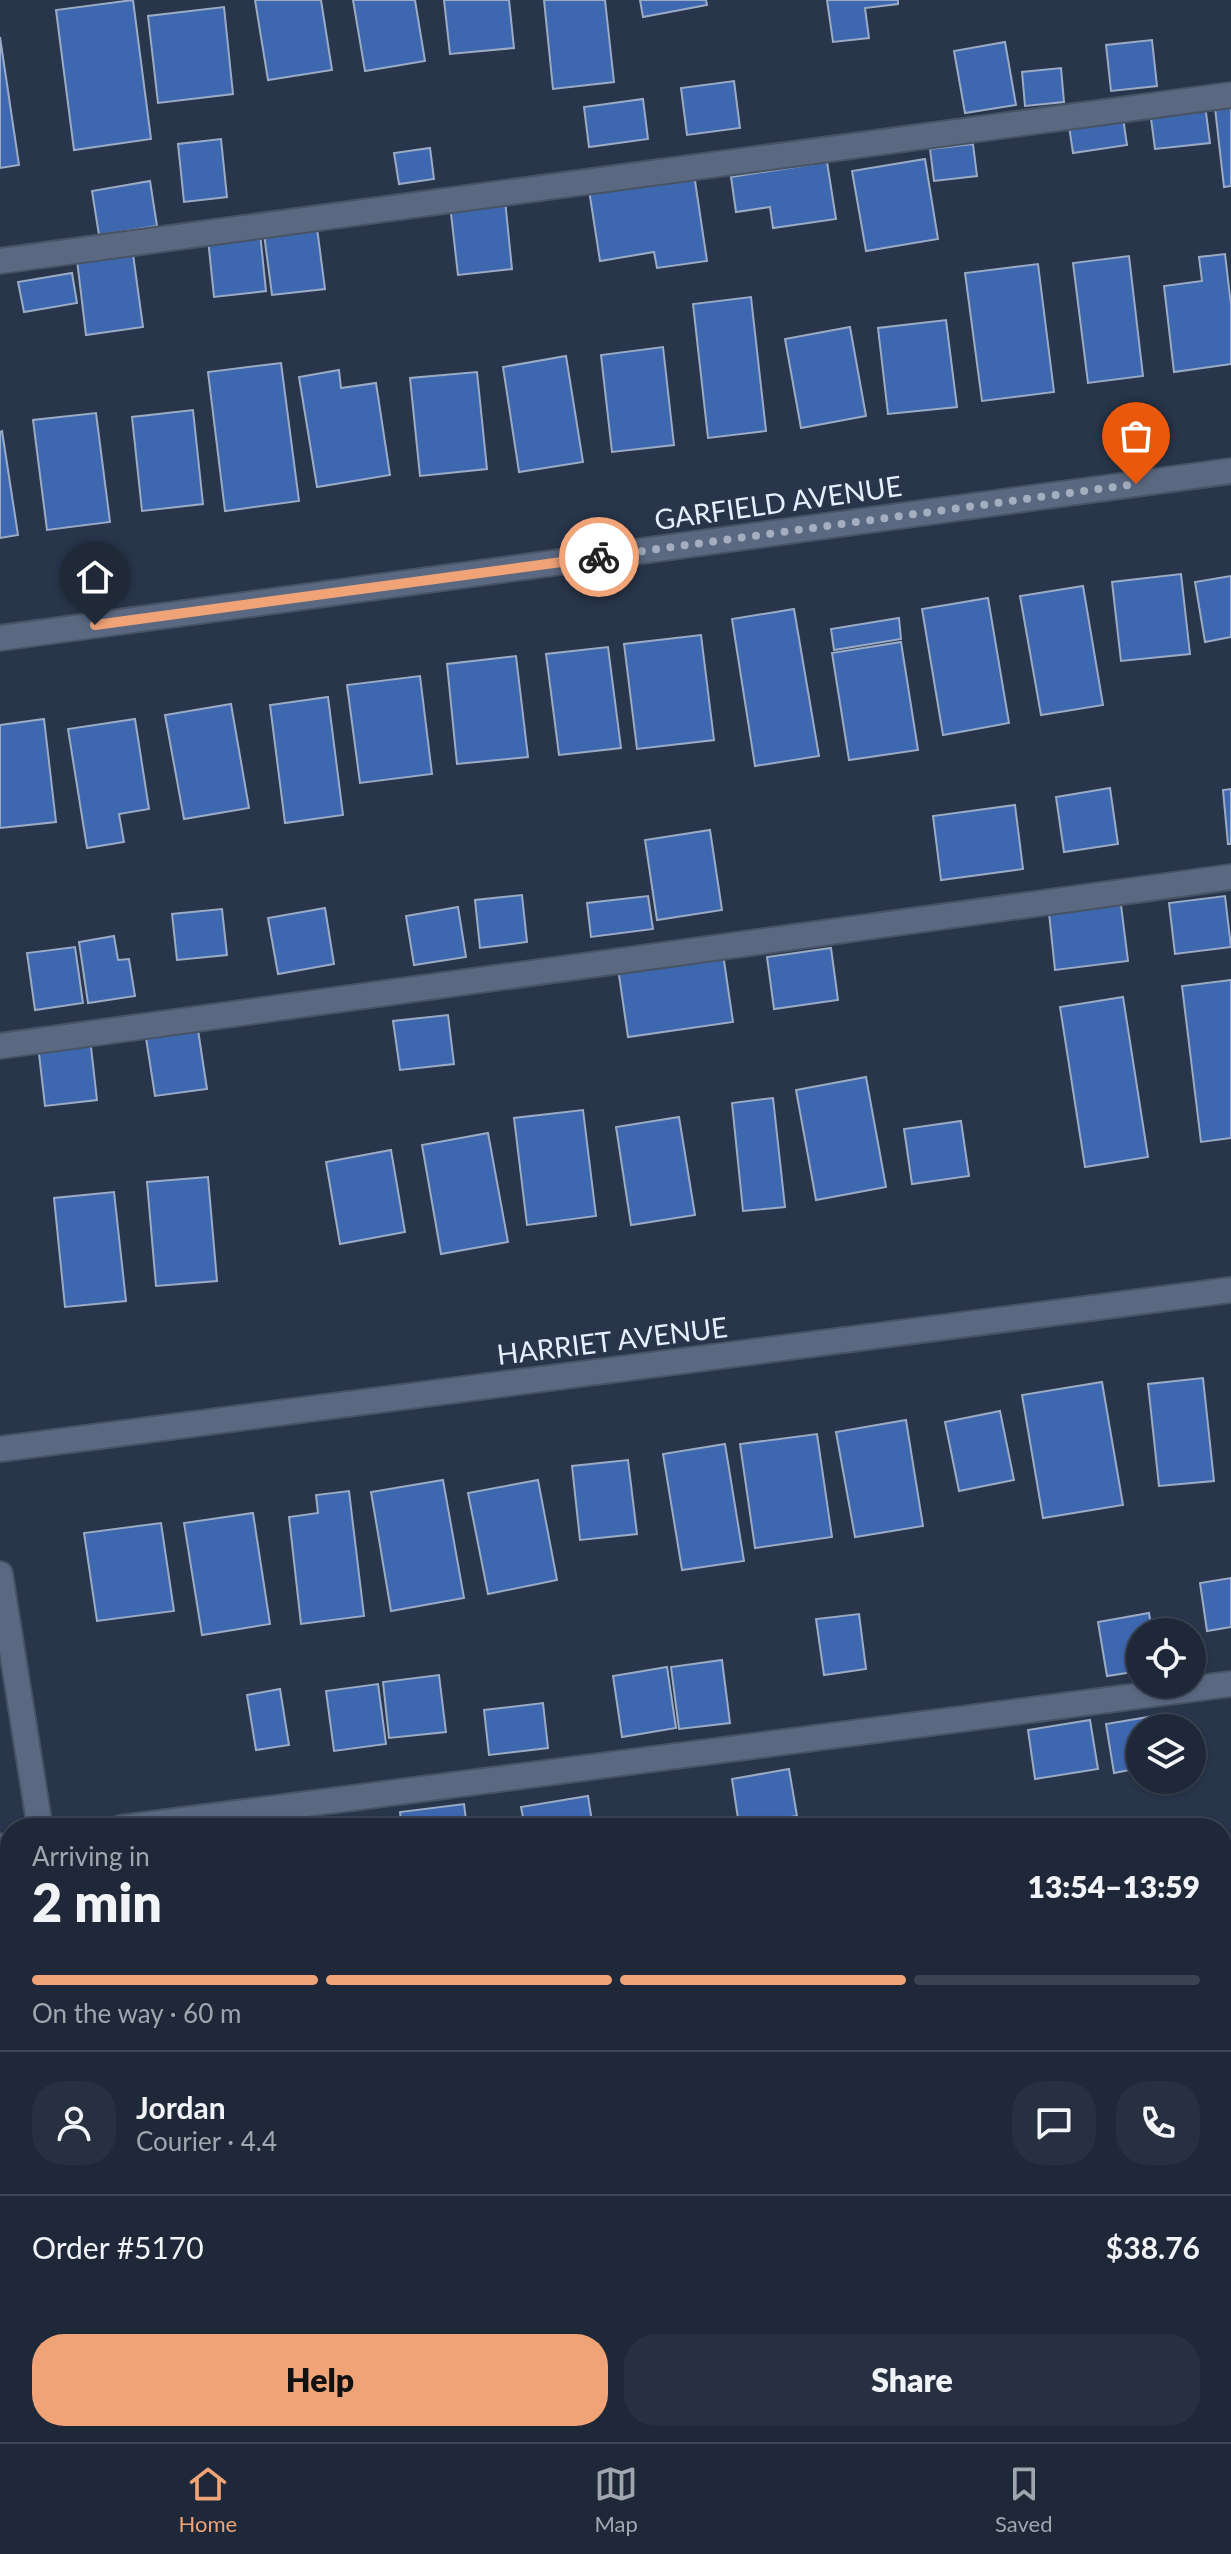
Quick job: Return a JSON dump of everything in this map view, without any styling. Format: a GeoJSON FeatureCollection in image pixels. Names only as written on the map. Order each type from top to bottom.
{"type":"FeatureCollection","features":[{"type":"Feature","properties":{"kind":"street"},"geometry":{"type":"LineString","coordinates":[[0,261],[1231,95]]}},
{"type":"Feature","properties":{"kind":"street","name":"GARFIELD AVENUE"},"geometry":{"type":"LineString","coordinates":[[0,638],[1231,471]]}},
{"type":"Feature","properties":{"kind":"street"},"geometry":{"type":"LineString","coordinates":[[0,1046],[1231,877]]}},
{"type":"Feature","properties":{"kind":"street","name":"HARRIET AVENUE"},"geometry":{"type":"LineString","coordinates":[[0,1449],[1231,1290]]}},
{"type":"Feature","properties":{"kind":"street"},"geometry":{"type":"LineString","coordinates":[[0,1574],[38,1818]]}},
{"type":"Feature","properties":{"kind":"street"},"geometry":{"type":"LineString","coordinates":[[198,1818],[1231,1684]]}},
{"type":"Feature","properties":{"kind":"building"},"geometry":{"type":"Polygon","coordinates":[[[133,0],[151,139],[74,150],[56,10],[133,0]]]}},
{"type":"Feature","properties":{"kind":"building"},"geometry":{"type":"Polygon","coordinates":[[[255,0],[321,0],[332,70],[268,80],[255,0]]]}},
{"type":"Feature","properties":{"kind":"building"},"geometry":{"type":"Polygon","coordinates":[[[353,0],[415,0],[425,61],[365,71],[353,0]]]}},
{"type":"Feature","properties":{"kind":"building"},"geometry":{"type":"Polygon","coordinates":[[[444,0],[509,0],[514,48],[450,54],[444,0]]]}},
{"type":"Feature","properties":{"kind":"building"},"geometry":{"type":"Polygon","coordinates":[[[544,0],[605,0],[614,82],[553,89],[544,0]]]}},
{"type":"Feature","properties":{"kind":"building"},"geometry":{"type":"Polygon","coordinates":[[[640,0],[706,0],[707,5],[643,17],[640,0]]]}},
{"type":"Feature","properties":{"kind":"building"},"geometry":{"type":"Polygon","coordinates":[[[827,0],[898,0],[898,4],[865,8],[869,38],[833,42],[827,0]]]}},
{"type":"Feature","properties":{"kind":"building"},"geometry":{"type":"Polygon","coordinates":[[[224,7],[233,94],[158,103],[148,16],[224,7]]]}},
{"type":"Feature","properties":{"kind":"building"},"geometry":{"type":"Polygon","coordinates":[[[0,37],[19,165],[0,168],[0,37]]]}},
{"type":"Feature","properties":{"kind":"building"},"geometry":{"type":"Polygon","coordinates":[[[1152,40],[1157,86],[1111,91],[1106,45],[1152,40]]]}},
{"type":"Feature","properties":{"kind":"building"},"geometry":{"type":"Polygon","coordinates":[[[1005,42],[1016,105],[965,113],[954,51],[1005,42]]]}},
{"type":"Feature","properties":{"kind":"building"},"geometry":{"type":"Polygon","coordinates":[[[1061,68],[1064,102],[1025,106],[1022,72],[1061,68]]]}},
{"type":"Feature","properties":{"kind":"building"},"geometry":{"type":"Polygon","coordinates":[[[734,81],[740,128],[687,135],[681,88],[734,81]]]}},
{"type":"Feature","properties":{"kind":"building"},"geometry":{"type":"Polygon","coordinates":[[[643,99],[648,139],[589,147],[584,107],[643,99]]]}},
{"type":"Feature","properties":{"kind":"building"},"geometry":{"type":"Polygon","coordinates":[[[1205,105],[1210,143],[1155,149],[1150,111],[1205,105]]]}},
{"type":"Feature","properties":{"kind":"building"},"geometry":{"type":"Polygon","coordinates":[[[1231,106],[1231,186],[1224,187],[1215,108],[1231,106]]]}},
{"type":"Feature","properties":{"kind":"building"},"geometry":{"type":"Polygon","coordinates":[[[1123,118],[1127,145],[1073,153],[1069,126],[1123,118]]]}},
{"type":"Feature","properties":{"kind":"building"},"geometry":{"type":"Polygon","coordinates":[[[221,139],[227,197],[184,202],[178,144],[221,139]]]}},
{"type":"Feature","properties":{"kind":"building"},"geometry":{"type":"Polygon","coordinates":[[[973,144],[977,176],[934,181],[930,149],[973,144]]]}},
{"type":"Feature","properties":{"kind":"building"},"geometry":{"type":"Polygon","coordinates":[[[430,148],[434,179],[399,184],[394,153],[430,148]]]}},
{"type":"Feature","properties":{"kind":"building"},"geometry":{"type":"Polygon","coordinates":[[[925,159],[938,239],[866,251],[852,171],[925,159]]]}},
{"type":"Feature","properties":{"kind":"building"},"geometry":{"type":"Polygon","coordinates":[[[827,162],[836,219],[773,228],[770,207],[736,212],[731,177],[827,162]]]}},
{"type":"Feature","properties":{"kind":"building"},"geometry":{"type":"Polygon","coordinates":[[[694,174],[707,261],[657,268],[654,252],[600,261],[589,190],[694,174]]]}},
{"type":"Feature","properties":{"kind":"building"},"geometry":{"type":"Polygon","coordinates":[[[150,181],[157,226],[99,235],[92,191],[150,181]]]}},
{"type":"Feature","properties":{"kind":"building"},"geometry":{"type":"Polygon","coordinates":[[[505,200],[512,269],[458,275],[450,205],[505,200]]]}},
{"type":"Feature","properties":{"kind":"building"},"geometry":{"type":"Polygon","coordinates":[[[317,228],[325,289],[272,295],[264,234],[317,228]]]}},
{"type":"Feature","properties":{"kind":"building"},"geometry":{"type":"Polygon","coordinates":[[[260,233],[266,291],[214,297],[208,239],[260,233]]]}},
{"type":"Feature","properties":{"kind":"building"},"geometry":{"type":"Polygon","coordinates":[[[133,254],[143,327],[86,335],[77,260],[133,254]]]}},
{"type":"Feature","properties":{"kind":"building"},"geometry":{"type":"Polygon","coordinates":[[[1225,254],[1231,305],[1231,364],[1174,372],[1164,286],[1202,281],[1199,257],[1225,254]]]}},
{"type":"Feature","properties":{"kind":"building"},"geometry":{"type":"Polygon","coordinates":[[[1129,256],[1143,376],[1088,383],[1073,263],[1129,256]]]}},
{"type":"Feature","properties":{"kind":"building"},"geometry":{"type":"Polygon","coordinates":[[[1038,264],[1054,392],[982,401],[965,273],[1038,264]]]}},
{"type":"Feature","properties":{"kind":"building"},"geometry":{"type":"Polygon","coordinates":[[[72,273],[77,303],[24,312],[18,282],[72,273]]]}},
{"type":"Feature","properties":{"kind":"building"},"geometry":{"type":"Polygon","coordinates":[[[751,297],[766,431],[708,438],[693,304],[751,297]]]}},
{"type":"Feature","properties":{"kind":"building"},"geometry":{"type":"Polygon","coordinates":[[[946,320],[957,407],[888,414],[878,328],[946,320]]]}},
{"type":"Feature","properties":{"kind":"building"},"geometry":{"type":"Polygon","coordinates":[[[850,327],[866,416],[801,428],[785,339],[850,327]]]}},
{"type":"Feature","properties":{"kind":"building"},"geometry":{"type":"Polygon","coordinates":[[[663,347],[674,445],[612,452],[601,355],[663,347]]]}},
{"type":"Feature","properties":{"kind":"building"},"geometry":{"type":"Polygon","coordinates":[[[566,356],[583,462],[519,472],[503,367],[566,356]]]}},
{"type":"Feature","properties":{"kind":"building"},"geometry":{"type":"Polygon","coordinates":[[[281,363],[299,501],[225,511],[208,372],[281,363]]]}},
{"type":"Feature","properties":{"kind":"building"},"geometry":{"type":"Polygon","coordinates":[[[339,370],[341,388],[376,383],[390,475],[317,487],[299,377],[339,370]]]}},
{"type":"Feature","properties":{"kind":"building"},"geometry":{"type":"Polygon","coordinates":[[[477,372],[487,469],[420,476],[410,378],[477,372]]]}},
{"type":"Feature","properties":{"kind":"building"},"geometry":{"type":"Polygon","coordinates":[[[193,410],[203,504],[142,511],[132,417],[193,410]]]}},
{"type":"Feature","properties":{"kind":"building"},"geometry":{"type":"Polygon","coordinates":[[[96,413],[110,522],[47,530],[33,420],[96,413]]]}},
{"type":"Feature","properties":{"kind":"building"},"geometry":{"type":"Polygon","coordinates":[[[0,432],[18,535],[0,538],[0,432]]]}},
{"type":"Feature","properties":{"kind":"building"},"geometry":{"type":"Polygon","coordinates":[[[1181,574],[1190,654],[1121,661],[1112,582],[1181,574]]]}},
{"type":"Feature","properties":{"kind":"building"},"geometry":{"type":"Polygon","coordinates":[[[1231,576],[1231,637],[1205,642],[1195,582],[1231,576]]]}},
{"type":"Feature","properties":{"kind":"building"},"geometry":{"type":"Polygon","coordinates":[[[1083,586],[1103,705],[1041,715],[1020,596],[1083,586]]]}},
{"type":"Feature","properties":{"kind":"building"},"geometry":{"type":"Polygon","coordinates":[[[988,598],[1009,723],[943,735],[922,609],[988,598]]]}},
{"type":"Feature","properties":{"kind":"building"},"geometry":{"type":"Polygon","coordinates":[[[794,609],[819,756],[755,766],[732,619],[794,609]]]}},
{"type":"Feature","properties":{"kind":"building"},"geometry":{"type":"Polygon","coordinates":[[[899,618],[901,639],[834,650],[831,629],[899,618]]]}},
{"type":"Feature","properties":{"kind":"building"},"geometry":{"type":"Polygon","coordinates":[[[701,635],[714,740],[637,749],[624,644],[701,635]]]}},
{"type":"Feature","properties":{"kind":"building"},"geometry":{"type":"Polygon","coordinates":[[[901,642],[918,750],[849,760],[832,653],[901,642]]]}},
{"type":"Feature","properties":{"kind":"building"},"geometry":{"type":"Polygon","coordinates":[[[608,647],[621,748],[559,755],[546,654],[608,647]]]}},
{"type":"Feature","properties":{"kind":"building"},"geometry":{"type":"Polygon","coordinates":[[[516,656],[528,757],[457,764],[447,664],[516,656]]]}},
{"type":"Feature","properties":{"kind":"building"},"geometry":{"type":"Polygon","coordinates":[[[420,676],[432,774],[360,783],[347,685],[420,676]]]}},
{"type":"Feature","properties":{"kind":"building"},"geometry":{"type":"Polygon","coordinates":[[[328,697],[343,815],[285,823],[270,705],[328,697]]]}},
{"type":"Feature","properties":{"kind":"building"},"geometry":{"type":"Polygon","coordinates":[[[231,704],[249,808],[184,819],[165,715],[231,704]]]}},
{"type":"Feature","properties":{"kind":"building"},"geometry":{"type":"Polygon","coordinates":[[[44,719],[56,822],[0,828],[0,725],[44,719]]]}},
{"type":"Feature","properties":{"kind":"building"},"geometry":{"type":"Polygon","coordinates":[[[135,719],[149,809],[119,814],[124,842],[87,848],[68,729],[135,719]]]}},
{"type":"Feature","properties":{"kind":"building"},"geometry":{"type":"Polygon","coordinates":[[[1110,788],[1118,844],[1064,852],[1056,797],[1110,788]]]}},
{"type":"Feature","properties":{"kind":"building"},"geometry":{"type":"Polygon","coordinates":[[[1231,789],[1231,844],[1228,844],[1223,790],[1231,789]]]}},
{"type":"Feature","properties":{"kind":"building"},"geometry":{"type":"Polygon","coordinates":[[[1015,805],[1023,869],[941,880],[933,816],[1015,805]]]}},
{"type":"Feature","properties":{"kind":"building"},"geometry":{"type":"Polygon","coordinates":[[[710,830],[722,910],[657,920],[645,840],[710,830]]]}},
{"type":"Feature","properties":{"kind":"building"},"geometry":{"type":"Polygon","coordinates":[[[522,895],[527,942],[480,948],[475,900],[522,895]]]}},
{"type":"Feature","properties":{"kind":"building"},"geometry":{"type":"Polygon","coordinates":[[[648,896],[653,929],[591,937],[587,903],[648,896]]]}},
{"type":"Feature","properties":{"kind":"building"},"geometry":{"type":"Polygon","coordinates":[[[1225,896],[1231,947],[1175,954],[1169,903],[1225,896]]]}},
{"type":"Feature","properties":{"kind":"building"},"geometry":{"type":"Polygon","coordinates":[[[1121,905],[1128,961],[1055,970],[1049,913],[1121,905]]]}},
{"type":"Feature","properties":{"kind":"building"},"geometry":{"type":"Polygon","coordinates":[[[458,907],[466,957],[414,965],[406,916],[458,907]]]}},
{"type":"Feature","properties":{"kind":"building"},"geometry":{"type":"Polygon","coordinates":[[[325,908],[334,964],[278,974],[268,918],[325,908]]]}},
{"type":"Feature","properties":{"kind":"building"},"geometry":{"type":"Polygon","coordinates":[[[222,909],[227,955],[177,960],[172,914],[222,909]]]}},
{"type":"Feature","properties":{"kind":"building"},"geometry":{"type":"Polygon","coordinates":[[[114,936],[118,960],[129,959],[135,996],[88,1003],[79,942],[114,936]]]}},
{"type":"Feature","properties":{"kind":"building"},"geometry":{"type":"Polygon","coordinates":[[[75,947],[83,1003],[35,1010],[27,953],[75,947]]]}},
{"type":"Feature","properties":{"kind":"building"},"geometry":{"type":"Polygon","coordinates":[[[831,948],[838,1000],[774,1009],[767,957],[831,948]]]}},
{"type":"Feature","properties":{"kind":"building"},"geometry":{"type":"Polygon","coordinates":[[[723,954],[733,1022],[628,1037],[618,968],[723,954]]]}},
{"type":"Feature","properties":{"kind":"building"},"geometry":{"type":"Polygon","coordinates":[[[1231,980],[1231,1138],[1201,1142],[1182,986],[1231,980]]]}},
{"type":"Feature","properties":{"kind":"building"},"geometry":{"type":"Polygon","coordinates":[[[1123,997],[1148,1157],[1085,1167],[1060,1007],[1123,997]]]}},
{"type":"Feature","properties":{"kind":"building"},"geometry":{"type":"Polygon","coordinates":[[[448,1015],[454,1064],[400,1070],[393,1021],[448,1015]]]}},
{"type":"Feature","properties":{"kind":"building"},"geometry":{"type":"Polygon","coordinates":[[[198,1030],[207,1089],[155,1096],[146,1038],[198,1030]]]}},
{"type":"Feature","properties":{"kind":"building"},"geometry":{"type":"Polygon","coordinates":[[[90,1038],[97,1100],[45,1106],[38,1045],[90,1038]]]}},
{"type":"Feature","properties":{"kind":"building"},"geometry":{"type":"Polygon","coordinates":[[[866,1077],[886,1187],[816,1200],[796,1090],[866,1077]]]}},
{"type":"Feature","properties":{"kind":"building"},"geometry":{"type":"Polygon","coordinates":[[[773,1098],[785,1207],[743,1211],[732,1103],[773,1098]]]}},
{"type":"Feature","properties":{"kind":"building"},"geometry":{"type":"Polygon","coordinates":[[[583,1110],[596,1216],[527,1225],[514,1118],[583,1110]]]}},
{"type":"Feature","properties":{"kind":"building"},"geometry":{"type":"Polygon","coordinates":[[[679,1117],[695,1215],[631,1225],[616,1127],[679,1117]]]}},
{"type":"Feature","properties":{"kind":"building"},"geometry":{"type":"Polygon","coordinates":[[[961,1121],[969,1176],[912,1184],[904,1129],[961,1121]]]}},
{"type":"Feature","properties":{"kind":"building"},"geometry":{"type":"Polygon","coordinates":[[[488,1133],[508,1242],[441,1254],[422,1145],[488,1133]]]}},
{"type":"Feature","properties":{"kind":"building"},"geometry":{"type":"Polygon","coordinates":[[[391,1150],[405,1232],[340,1244],[326,1162],[391,1150]]]}},
{"type":"Feature","properties":{"kind":"building"},"geometry":{"type":"Polygon","coordinates":[[[208,1177],[217,1281],[156,1286],[147,1182],[208,1177]]]}},
{"type":"Feature","properties":{"kind":"building"},"geometry":{"type":"Polygon","coordinates":[[[114,1192],[126,1301],[65,1307],[54,1198],[114,1192]]]}},
{"type":"Feature","properties":{"kind":"building"},"geometry":{"type":"Polygon","coordinates":[[[1203,1378],[1214,1481],[1159,1486],[1148,1384],[1203,1378]]]}},
{"type":"Feature","properties":{"kind":"building"},"geometry":{"type":"Polygon","coordinates":[[[1102,1382],[1123,1505],[1043,1518],[1022,1395],[1102,1382]]]}},
{"type":"Feature","properties":{"kind":"building"},"geometry":{"type":"Polygon","coordinates":[[[1000,1411],[1014,1480],[959,1491],[945,1422],[1000,1411]]]}},
{"type":"Feature","properties":{"kind":"building"},"geometry":{"type":"Polygon","coordinates":[[[906,1420],[923,1526],[855,1537],[836,1432],[906,1420]]]}},
{"type":"Feature","properties":{"kind":"building"},"geometry":{"type":"Polygon","coordinates":[[[817,1434],[832,1537],[755,1548],[740,1444],[817,1434]]]}},
{"type":"Feature","properties":{"kind":"building"},"geometry":{"type":"Polygon","coordinates":[[[725,1444],[744,1561],[682,1570],[663,1454],[725,1444]]]}},
{"type":"Feature","properties":{"kind":"building"},"geometry":{"type":"Polygon","coordinates":[[[628,1460],[637,1534],[580,1540],[572,1466],[628,1460]]]}},
{"type":"Feature","properties":{"kind":"building"},"geometry":{"type":"Polygon","coordinates":[[[443,1480],[464,1598],[391,1611],[371,1492],[443,1480]]]}},
{"type":"Feature","properties":{"kind":"building"},"geometry":{"type":"Polygon","coordinates":[[[538,1480],[557,1580],[488,1594],[468,1493],[538,1480]]]}},
{"type":"Feature","properties":{"kind":"building"},"geometry":{"type":"Polygon","coordinates":[[[349,1491],[364,1616],[301,1624],[289,1517],[318,1513],[316,1495],[349,1491]]]}},
{"type":"Feature","properties":{"kind":"building"},"geometry":{"type":"Polygon","coordinates":[[[253,1513],[270,1624],[202,1635],[184,1523],[253,1513]]]}},
{"type":"Feature","properties":{"kind":"building"},"geometry":{"type":"Polygon","coordinates":[[[161,1523],[174,1611],[97,1621],[84,1533],[161,1523]]]}},
{"type":"Feature","properties":{"kind":"building"},"geometry":{"type":"Polygon","coordinates":[[[1231,1578],[1231,1627],[1207,1631],[1200,1583],[1231,1578]]]}},
{"type":"Feature","properties":{"kind":"building"},"geometry":{"type":"Polygon","coordinates":[[[1149,1613],[1150,1618],[1126,1618],[1126,1673],[1107,1676],[1098,1622],[1149,1613]]]}},
{"type":"Feature","properties":{"kind":"building"},"geometry":{"type":"Polygon","coordinates":[[[859,1614],[866,1669],[824,1675],[816,1619],[859,1614]]]}},
{"type":"Feature","properties":{"kind":"building"},"geometry":{"type":"Polygon","coordinates":[[[722,1660],[730,1723],[679,1729],[671,1667],[722,1660]]]}},
{"type":"Feature","properties":{"kind":"building"},"geometry":{"type":"Polygon","coordinates":[[[667,1667],[676,1728],[622,1737],[613,1676],[667,1667]]]}},
{"type":"Feature","properties":{"kind":"building"},"geometry":{"type":"Polygon","coordinates":[[[439,1675],[446,1732],[389,1738],[383,1682],[439,1675]]]}},
{"type":"Feature","properties":{"kind":"building"},"geometry":{"type":"Polygon","coordinates":[[[378,1684],[386,1744],[334,1751],[326,1691],[378,1684]]]}},
{"type":"Feature","properties":{"kind":"building"},"geometry":{"type":"Polygon","coordinates":[[[280,1689],[289,1745],[256,1750],[247,1695],[280,1689]]]}},
{"type":"Feature","properties":{"kind":"building"},"geometry":{"type":"Polygon","coordinates":[[[543,1703],[548,1748],[489,1755],[484,1710],[543,1703]]]}},
{"type":"Feature","properties":{"kind":"building"},"geometry":{"type":"Polygon","coordinates":[[[1090,1720],[1098,1769],[1035,1779],[1028,1730],[1090,1720]]]}},
{"type":"Feature","properties":{"kind":"building"},"geometry":{"type":"Polygon","coordinates":[[[1126,1721],[1126,1771],[1114,1773],[1106,1724],[1126,1721]]]}},
{"type":"Feature","properties":{"kind":"building"},"geometry":{"type":"Polygon","coordinates":[[[789,1769],[797,1816],[738,1818],[732,1779],[789,1769]]]}},
{"type":"Feature","properties":{"kind":"building"},"geometry":{"type":"Polygon","coordinates":[[[588,1796],[591,1818],[523,1818],[521,1807],[588,1796]]]}},
{"type":"Feature","properties":{"kind":"building"},"geometry":{"type":"Polygon","coordinates":[[[464,1804],[466,1818],[401,1818],[400,1812],[464,1804]]]}},
{"type":"Feature","properties":{"kind":"way so far"},"geometry":{"type":"LineString","coordinates":[[599,557],[1136,484]]}},
{"type":"Feature","properties":{"kind":"route"},"geometry":{"type":"LineString","coordinates":[[95,625],[599,557]]}}]}
